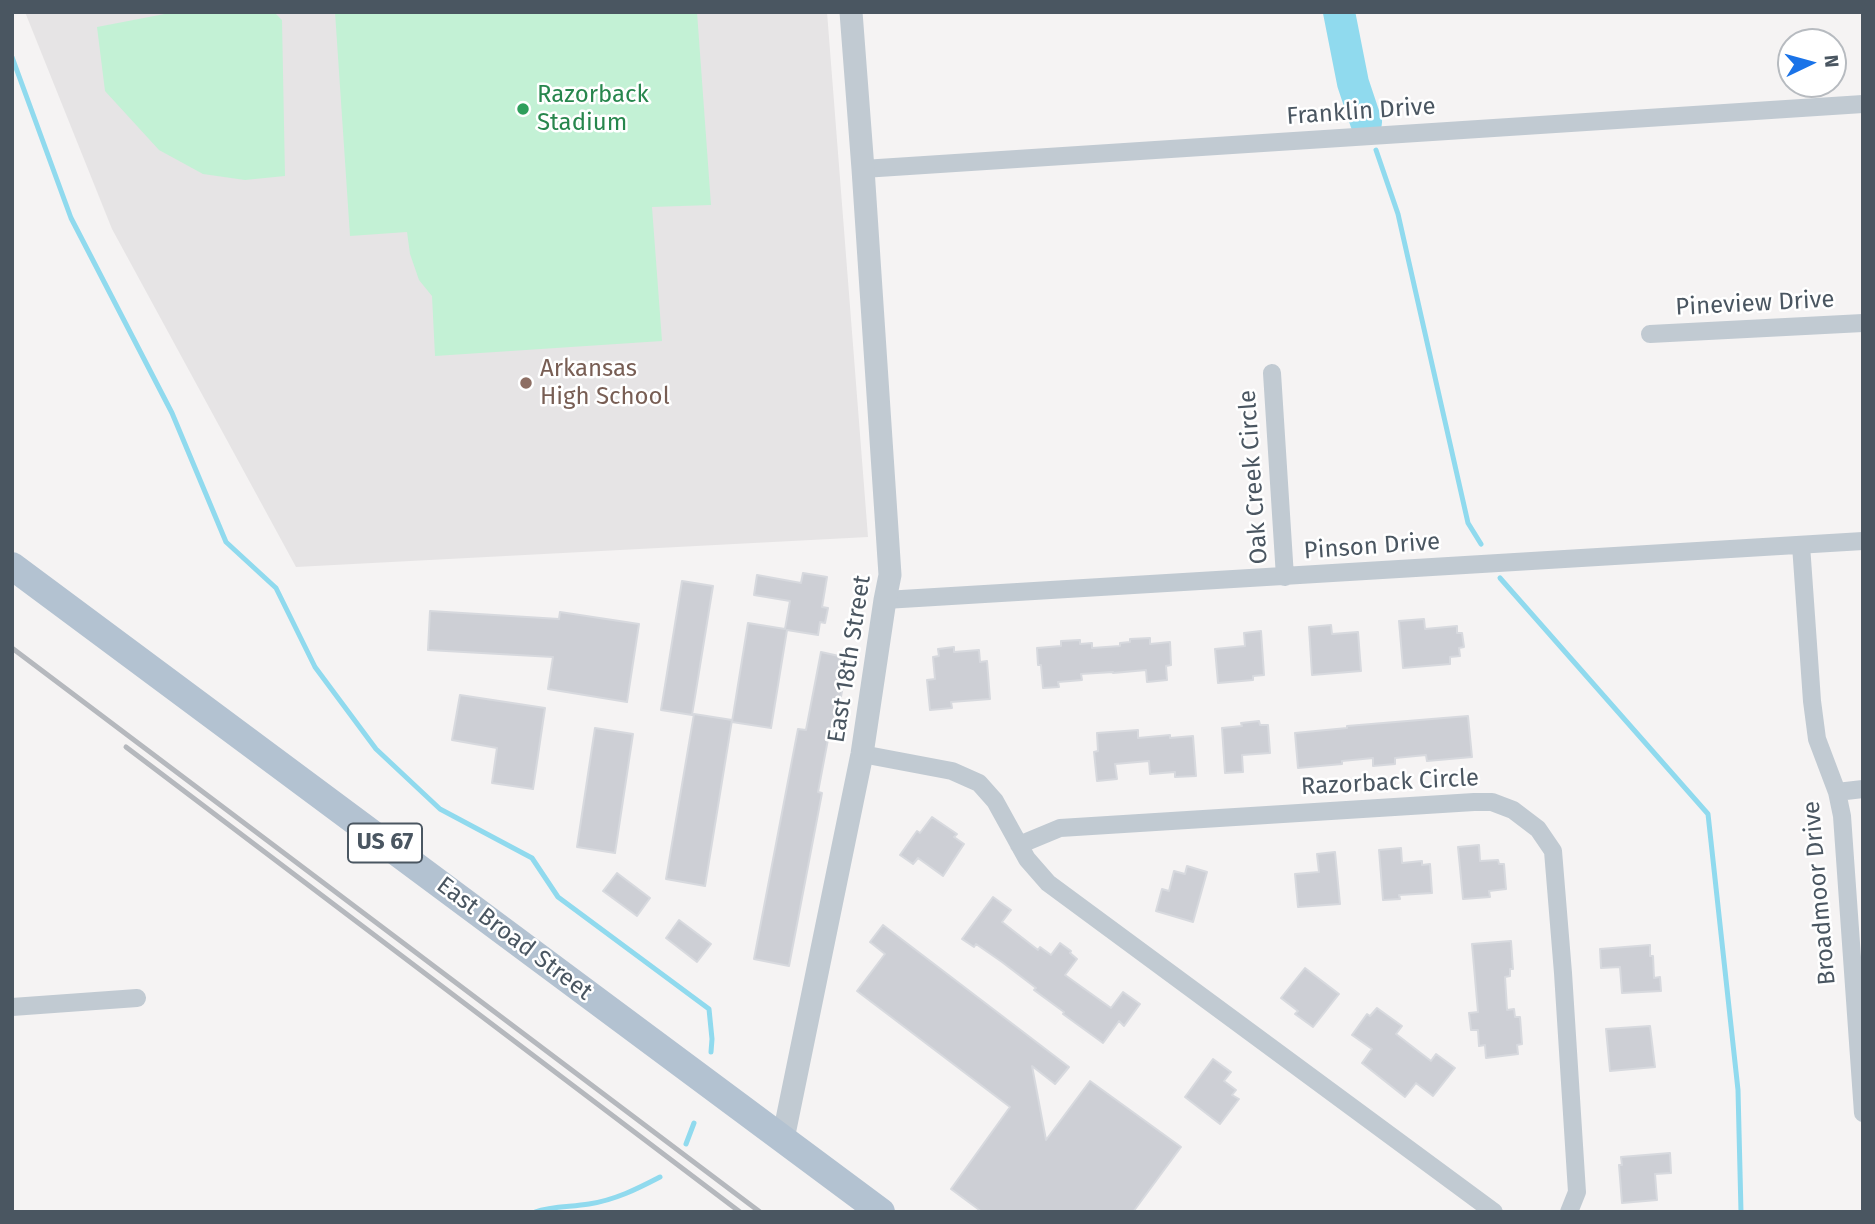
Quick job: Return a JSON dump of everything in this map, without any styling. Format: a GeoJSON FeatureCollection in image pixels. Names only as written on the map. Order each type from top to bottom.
{"type":"FeatureCollection","features":[{"type":"Feature","properties":{"kind":"main road","name":"East Broad Street"},"geometry":{"type":"LineString","coordinates":[[12,566],[881,1212]]}},
{"type":"Feature","properties":{"kind":"street","name":"East 18th Street"},"geometry":{"type":"LineString","coordinates":[[783,1139],[862,754],[890,575],[851,12]]}},
{"type":"Feature","properties":{"kind":"street","name":"Franklin Drive"},"geometry":{"type":"LineString","coordinates":[[863,169],[1863,104]]}},
{"type":"Feature","properties":{"kind":"street","name":"Pineview Drive"},"geometry":{"type":"LineString","coordinates":[[1650,334],[1863,323]]}},
{"type":"Feature","properties":{"kind":"street","name":"Oak Creek Circle"},"geometry":{"type":"LineString","coordinates":[[1272,373],[1285,577]]}},
{"type":"Feature","properties":{"kind":"street","name":"Pinson Drive"},"geometry":{"type":"LineString","coordinates":[[885,600],[1863,541]]}},
{"type":"Feature","properties":{"kind":"street","name":"Broadmoor Drive"},"geometry":{"type":"LineString","coordinates":[[1801,545],[1817,739],[1842,816],[1863,1113]]}},
{"type":"Feature","properties":{"kind":"street"},"geometry":{"type":"LineString","coordinates":[[862,754],[952,771],[979,783],[995,801],[1027,859],[1048,883],[1494,1212]]}},
{"type":"Feature","properties":{"kind":"street"},"geometry":{"type":"LineString","coordinates":[[1836,792],[1863,789]]}},
{"type":"Feature","properties":{"kind":"street","name":"Razorback Circle"},"geometry":{"type":"LineString","coordinates":[[1019,845],[1060,828],[1151,821],[1474,802],[1492,802],[1513,810],[1538,829],[1553,851],[1577,1192],[1569,1212]]}},
{"type":"Feature","properties":{"kind":"street"},"geometry":{"type":"LineString","coordinates":[[12,1007],[137,998]]}},
{"type":"Feature","properties":{"kind":"shaded area","name":"Arkansas High School"},"geometry":{"type":"Polygon","coordinates":[[[25,12],[827,12],[868,537],[296,567],[112,229],[25,12]]]}},
{"type":"Feature","properties":{"kind":"green space"},"geometry":{"type":"Polygon","coordinates":[[[175,12],[274,12],[282,20],[285,176],[245,180],[203,174],[159,150],[105,91],[97,27],[175,12]]]}},
{"type":"Feature","properties":{"kind":"green space","name":"Razorback Stadium"},"geometry":{"type":"Polygon","coordinates":[[[335,12],[697,12],[711,205],[652,207],[662,341],[435,356],[432,296],[419,280],[410,254],[407,232],[350,236],[335,12]]]}},
{"type":"Feature","properties":{"kind":"building"},"geometry":{"type":"Polygon","coordinates":[[[803,573],[827,577],[822,607],[828,608],[825,623],[820,622],[818,635],[787,630],[771,728],[732,722],[748,623],[785,629],[790,601],[754,595],[757,575],[801,583],[803,573]]]}},
{"type":"Feature","properties":{"kind":"building"},"geometry":{"type":"Polygon","coordinates":[[[682,581],[713,586],[692,715],[661,710],[682,581]]]}},
{"type":"Feature","properties":{"kind":"building"},"geometry":{"type":"Polygon","coordinates":[[[430,611],[559,619],[560,612],[639,624],[627,702],[548,689],[553,657],[428,650],[430,611]]]}},
{"type":"Feature","properties":{"kind":"building"},"geometry":{"type":"Polygon","coordinates":[[[1424,619],[1425,629],[1457,626],[1457,633],[1462,633],[1464,647],[1459,648],[1460,656],[1450,657],[1450,664],[1403,668],[1399,621],[1424,619]]]}},
{"type":"Feature","properties":{"kind":"building"},"geometry":{"type":"Polygon","coordinates":[[[1331,625],[1332,634],[1358,632],[1361,671],[1312,675],[1309,627],[1331,625]]]}},
{"type":"Feature","properties":{"kind":"building"},"geometry":{"type":"Polygon","coordinates":[[[1261,631],[1264,675],[1253,676],[1253,680],[1218,683],[1215,649],[1245,646],[1244,633],[1261,631]]]}},
{"type":"Feature","properties":{"kind":"building"},"geometry":{"type":"Polygon","coordinates":[[[1150,638],[1150,644],[1170,642],[1171,665],[1166,666],[1167,680],[1147,682],[1146,670],[1081,674],[1082,680],[1058,682],[1059,687],[1043,688],[1037,648],[1061,646],[1061,641],[1080,640],[1080,644],[1092,643],[1092,648],[1120,646],[1120,643],[1130,642],[1130,639],[1150,638]]]}},
{"type":"Feature","properties":{"kind":"building"},"geometry":{"type":"Polygon","coordinates":[[[954,647],[954,652],[979,650],[980,662],[987,661],[990,699],[951,702],[952,708],[930,710],[927,680],[935,679],[933,657],[939,656],[938,649],[954,647]]]}},
{"type":"Feature","properties":{"kind":"building"},"geometry":{"type":"Polygon","coordinates":[[[821,652],[848,658],[834,735],[829,734],[818,792],[822,793],[789,966],[754,959],[798,729],[806,730],[821,652]]]}},
{"type":"Feature","properties":{"kind":"building"},"geometry":{"type":"Polygon","coordinates":[[[460,695],[545,708],[533,789],[492,783],[497,748],[452,740],[460,695]]]}},
{"type":"Feature","properties":{"kind":"building"},"geometry":{"type":"Polygon","coordinates":[[[694,714],[732,720],[705,886],[666,879],[694,714]]]}},
{"type":"Feature","properties":{"kind":"building"},"geometry":{"type":"Polygon","coordinates":[[[1468,716],[1472,757],[1427,761],[1426,755],[1395,758],[1395,764],[1373,766],[1373,758],[1298,768],[1295,733],[1468,716]]]}},
{"type":"Feature","properties":{"kind":"building"},"geometry":{"type":"Polygon","coordinates":[[[1259,721],[1260,725],[1268,725],[1270,753],[1242,755],[1243,772],[1225,773],[1222,728],[1259,721]]]}},
{"type":"Feature","properties":{"kind":"building"},"geometry":{"type":"Polygon","coordinates":[[[595,728],[633,734],[615,853],[577,847],[595,728]]]}},
{"type":"Feature","properties":{"kind":"building"},"geometry":{"type":"Polygon","coordinates":[[[1138,730],[1138,738],[1193,736],[1196,776],[1175,777],[1175,772],[1150,774],[1149,761],[1115,764],[1117,779],[1097,781],[1094,752],[1098,751],[1097,733],[1138,730]]]}},
{"type":"Feature","properties":{"kind":"building"},"geometry":{"type":"Polygon","coordinates":[[[932,817],[957,834],[954,837],[964,844],[943,876],[918,858],[913,864],[900,855],[917,831],[920,833],[932,817]]]}},
{"type":"Feature","properties":{"kind":"building"},"geometry":{"type":"Polygon","coordinates":[[[1479,845],[1480,861],[1498,860],[1499,864],[1504,864],[1506,889],[1489,891],[1490,897],[1463,899],[1458,847],[1479,845]]]}},
{"type":"Feature","properties":{"kind":"building"},"geometry":{"type":"Polygon","coordinates":[[[1401,848],[1402,863],[1422,861],[1422,865],[1430,864],[1432,893],[1399,895],[1400,899],[1383,900],[1379,850],[1401,848]]]}},
{"type":"Feature","properties":{"kind":"building"},"geometry":{"type":"Polygon","coordinates":[[[1335,852],[1340,904],[1298,907],[1295,874],[1319,872],[1317,854],[1335,852]]]}},
{"type":"Feature","properties":{"kind":"building"},"geometry":{"type":"Polygon","coordinates":[[[1187,866],[1207,872],[1193,922],[1156,911],[1162,889],[1169,891],[1174,871],[1185,874],[1187,866]]]}},
{"type":"Feature","properties":{"kind":"building"},"geometry":{"type":"Polygon","coordinates":[[[617,873],[650,898],[637,916],[603,891],[617,873]]]}},
{"type":"Feature","properties":{"kind":"building"},"geometry":{"type":"Polygon","coordinates":[[[993,897],[1011,910],[1002,922],[1038,950],[1040,947],[1051,955],[1060,943],[1071,951],[1077,959],[1065,975],[1111,1008],[1123,992],[1140,1004],[1124,1026],[1119,1021],[1103,1043],[1063,1014],[1064,1012],[1034,990],[1036,988],[1002,962],[976,944],[974,947],[962,939],[993,897]]]}},
{"type":"Feature","properties":{"kind":"building"},"geometry":{"type":"Polygon","coordinates":[[[679,920],[711,944],[697,962],[666,938],[679,920]]]}},
{"type":"Feature","properties":{"kind":"building"},"geometry":{"type":"Polygon","coordinates":[[[883,925],[1069,1067],[1055,1084],[1032,1066],[1046,1140],[1090,1081],[1181,1147],[1133,1212],[982,1212],[951,1189],[1010,1107],[857,991],[885,954],[870,942],[883,925]]]}},
{"type":"Feature","properties":{"kind":"building"},"geometry":{"type":"Polygon","coordinates":[[[1511,941],[1513,969],[1510,969],[1510,976],[1505,977],[1507,1010],[1514,1009],[1515,1017],[1520,1017],[1522,1044],[1517,1045],[1518,1054],[1486,1058],[1485,1045],[1479,1046],[1478,1030],[1471,1030],[1469,1013],[1478,1012],[1472,944],[1511,941]]]}},
{"type":"Feature","properties":{"kind":"building"},"geometry":{"type":"Polygon","coordinates":[[[1650,945],[1654,978],[1660,977],[1661,991],[1622,993],[1620,967],[1601,968],[1600,949],[1650,945]]]}},
{"type":"Feature","properties":{"kind":"building"},"geometry":{"type":"Polygon","coordinates":[[[1305,968],[1339,994],[1313,1027],[1295,1014],[1298,1011],[1281,998],[1305,968]]]}},
{"type":"Feature","properties":{"kind":"building"},"geometry":{"type":"Polygon","coordinates":[[[1377,1008],[1402,1026],[1396,1034],[1431,1061],[1436,1054],[1455,1068],[1433,1096],[1416,1083],[1405,1097],[1362,1063],[1372,1049],[1352,1035],[1367,1014],[1370,1016],[1377,1008]]]}},
{"type":"Feature","properties":{"kind":"building"},"geometry":{"type":"Polygon","coordinates":[[[1650,1026],[1655,1067],[1610,1071],[1606,1029],[1650,1026]]]}},
{"type":"Feature","properties":{"kind":"building"},"geometry":{"type":"Polygon","coordinates":[[[1213,1059],[1231,1072],[1224,1081],[1236,1090],[1232,1095],[1239,1099],[1220,1124],[1185,1097],[1213,1059]]]}},
{"type":"Feature","properties":{"kind":"building"},"geometry":{"type":"Polygon","coordinates":[[[1670,1153],[1671,1173],[1655,1174],[1657,1200],[1622,1203],[1619,1165],[1622,1165],[1621,1157],[1670,1153]]]}},
{"type":"Feature","properties":{"kind":"waterway"},"geometry":{"type":"LineString","coordinates":[[1339,12],[1353,83],[1366,122]]}},
{"type":"Feature","properties":{"kind":"waterway"},"geometry":{"type":"LineString","coordinates":[[12,57],[71,218],[172,413],[226,542],[276,588],[315,667],[376,749],[440,809],[532,858],[558,897],[709,1009],[711,1052]]}},
{"type":"Feature","properties":{"kind":"waterway"},"geometry":{"type":"LineString","coordinates":[[1376,150],[1398,214],[1468,523],[1481,544]]}},
{"type":"Feature","properties":{"kind":"waterway"},"geometry":{"type":"LineString","coordinates":[[1500,578],[1708,814],[1738,1090],[1741,1212]]}},
{"type":"Feature","properties":{"kind":"waterway"},"geometry":{"type":"LineString","coordinates":[[686,1144],[694,1123]]}},
{"type":"Feature","properties":{"kind":"waterway"},"geometry":{"type":"LineString","coordinates":[[535,1212],[608,1200],[660,1177]]}},
{"type":"Feature","properties":{"kind":"railway"},"geometry":{"type":"LineString","coordinates":[[12,648],[760,1212]]}},
{"type":"Feature","properties":{"kind":"railway"},"geometry":{"type":"LineString","coordinates":[[126,747],[740,1212]]}},
{"type":"Feature","properties":{"kind":"place","name":"Razorback Stadium"},"geometry":{"type":"Point","coordinates":[523,109]}},
{"type":"Feature","properties":{"kind":"place","name":"Arkansas High School"},"geometry":{"type":"Point","coordinates":[526,383]}}]}
